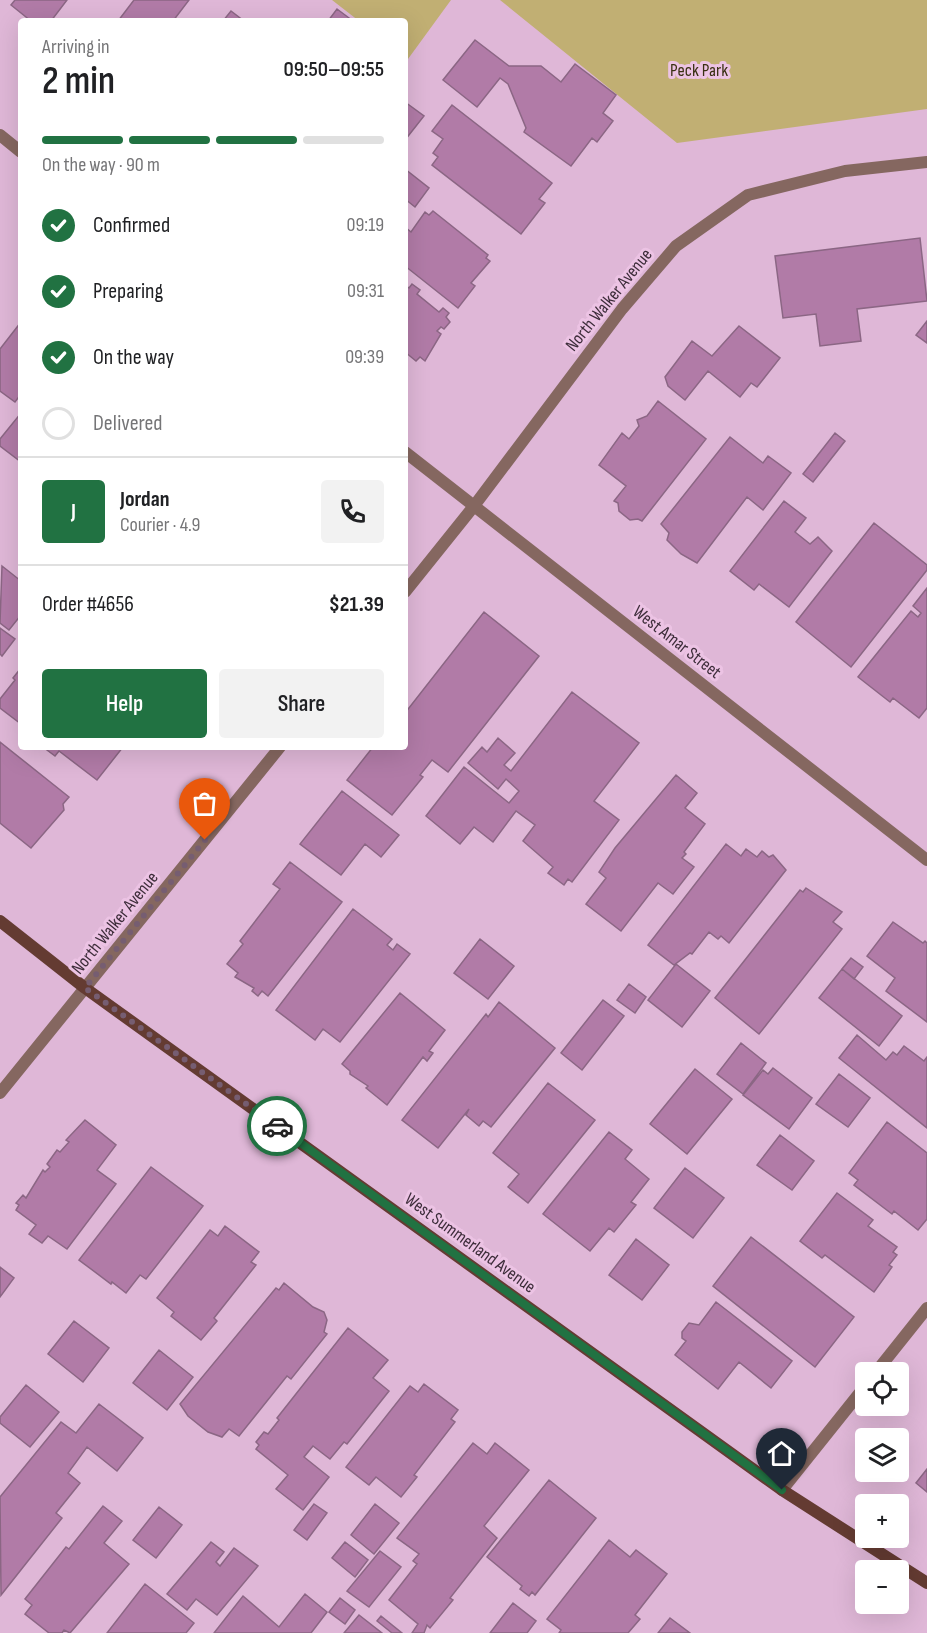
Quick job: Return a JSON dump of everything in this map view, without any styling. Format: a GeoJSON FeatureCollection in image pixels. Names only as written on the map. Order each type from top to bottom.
{"type":"FeatureCollection","features":[{"type":"Feature","properties":{"kind":"main road","name":"West Summerland Avenue"},"geometry":{"type":"LineString","coordinates":[[0,921],[85,988],[782,1490],[927,1583]]}},
{"type":"Feature","properties":{"kind":"street"},"geometry":{"type":"LineString","coordinates":[[0,135],[18,150]]}},
{"type":"Feature","properties":{"kind":"street","name":"North Walker Avenue"},"geometry":{"type":"LineString","coordinates":[[408,588],[474,506],[622,309],[676,246],[748,195],[845,171],[927,162]]}},
{"type":"Feature","properties":{"kind":"street","name":"West Amar Street"},"geometry":{"type":"LineString","coordinates":[[408,454],[927,860]]}},
{"type":"Feature","properties":{"kind":"street","name":"North Walker Avenue"},"geometry":{"type":"LineString","coordinates":[[0,1093],[278,750]]}},
{"type":"Feature","properties":{"kind":"street"},"geometry":{"type":"LineString","coordinates":[[884,1362],[927,1308]]}},
{"type":"Feature","properties":{"kind":"street"},"geometry":{"type":"LineString","coordinates":[[782,1490],[855,1399]]}},
{"type":"Feature","properties":{"kind":"green space"},"geometry":{"type":"Polygon","coordinates":[[[332,0],[451,0],[408,59],[408,18],[355,18],[332,0]]]}},
{"type":"Feature","properties":{"kind":"green space","name":"Peck Park"},"geometry":{"type":"Polygon","coordinates":[[[500,0],[927,0],[927,109],[677,143],[500,0]]]}},
{"type":"Feature","properties":{"kind":"building"},"geometry":{"type":"Polygon","coordinates":[[[15,0],[67,0],[53,18],[27,18],[11,5],[15,0]]]}},
{"type":"Feature","properties":{"kind":"building"},"geometry":{"type":"Polygon","coordinates":[[[134,0],[189,0],[175,18],[120,18],[134,0]]]}},
{"type":"Feature","properties":{"kind":"building"},"geometry":{"type":"Polygon","coordinates":[[[337,9],[349,18],[330,18],[337,9]]]}},
{"type":"Feature","properties":{"kind":"building"},"geometry":{"type":"Polygon","coordinates":[[[231,11],[240,18],[225,18],[231,11]]]}},
{"type":"Feature","properties":{"kind":"building"},"geometry":{"type":"Polygon","coordinates":[[[475,40],[509,66],[541,66],[561,82],[575,64],[616,95],[603,113],[613,121],[597,142],[592,138],[571,166],[524,132],[526,128],[508,84],[500,78],[477,107],[443,80],[475,40]]]}},
{"type":"Feature","properties":{"kind":"building"},"geometry":{"type":"Polygon","coordinates":[[[408,104],[424,116],[408,136],[408,104]]]}},
{"type":"Feature","properties":{"kind":"building"},"geometry":{"type":"Polygon","coordinates":[[[452,105],[552,183],[539,199],[545,203],[521,234],[432,165],[438,157],[433,153],[443,139],[432,131],[452,105]]]}},
{"type":"Feature","properties":{"kind":"building"},"geometry":{"type":"Polygon","coordinates":[[[408,171],[429,188],[415,207],[408,201],[408,171]]]}},
{"type":"Feature","properties":{"kind":"building"},"geometry":{"type":"Polygon","coordinates":[[[433,211],[488,255],[486,258],[490,261],[471,283],[475,286],[458,308],[408,268],[408,230],[411,232],[425,212],[429,215],[433,211]]]}},
{"type":"Feature","properties":{"kind":"building"},"geometry":{"type":"Polygon","coordinates":[[[920,238],[927,301],[857,309],[861,341],[820,346],[816,314],[783,318],[775,256],[920,238]]]}},
{"type":"Feature","properties":{"kind":"building"},"geometry":{"type":"Polygon","coordinates":[[[412,284],[420,290],[417,294],[439,312],[443,308],[449,313],[446,317],[450,322],[444,329],[441,327],[437,331],[441,334],[425,361],[420,357],[416,361],[408,354],[409,288],[412,284]]]}},
{"type":"Feature","properties":{"kind":"building"},"geometry":{"type":"Polygon","coordinates":[[[927,321],[927,343],[916,335],[927,321]]]}},
{"type":"Feature","properties":{"kind":"building"},"geometry":{"type":"Polygon","coordinates":[[[18,326],[18,398],[15,402],[0,391],[0,349],[18,326]]]}},
{"type":"Feature","properties":{"kind":"building"},"geometry":{"type":"Polygon","coordinates":[[[739,326],[780,358],[757,387],[751,383],[740,397],[708,371],[685,400],[668,386],[665,377],[692,341],[712,356],[739,326]]]}},
{"type":"Feature","properties":{"kind":"building"},"geometry":{"type":"Polygon","coordinates":[[[658,401],[706,439],[642,521],[630,520],[619,511],[618,503],[614,501],[626,486],[599,465],[622,433],[629,439],[639,426],[637,420],[647,416],[658,401]]]}},
{"type":"Feature","properties":{"kind":"building"},"geometry":{"type":"Polygon","coordinates":[[[18,417],[18,460],[0,446],[0,439],[18,417]]]}},
{"type":"Feature","properties":{"kind":"building"},"geometry":{"type":"Polygon","coordinates":[[[835,433],[845,441],[813,482],[803,474],[835,433]]]}},
{"type":"Feature","properties":{"kind":"building"},"geometry":{"type":"Polygon","coordinates":[[[730,437],[763,463],[768,456],[791,473],[763,510],[747,497],[697,563],[681,554],[667,540],[669,533],[661,524],[730,437]]]}},
{"type":"Feature","properties":{"kind":"building"},"geometry":{"type":"Polygon","coordinates":[[[784,501],[806,518],[795,532],[810,544],[818,537],[832,551],[789,607],[759,584],[754,590],[730,571],[784,501]]]}},
{"type":"Feature","properties":{"kind":"building"},"geometry":{"type":"Polygon","coordinates":[[[874,523],[927,565],[927,570],[851,667],[796,622],[874,523]]]}},
{"type":"Feature","properties":{"kind":"building"},"geometry":{"type":"Polygon","coordinates":[[[2,566],[18,579],[18,619],[9,630],[0,623],[2,566]]]}},
{"type":"Feature","properties":{"kind":"building"},"geometry":{"type":"Polygon","coordinates":[[[927,588],[927,708],[919,718],[893,698],[890,702],[858,677],[911,611],[918,617],[921,613],[913,606],[927,588]]]}},
{"type":"Feature","properties":{"kind":"building"},"geometry":{"type":"Polygon","coordinates":[[[484,612],[539,656],[448,772],[432,760],[420,775],[423,777],[392,815],[347,780],[371,750],[408,750],[408,709],[484,612]]]}},
{"type":"Feature","properties":{"kind":"building"},"geometry":{"type":"Polygon","coordinates":[[[0,628],[15,639],[2,656],[0,654],[0,628]]]}},
{"type":"Feature","properties":{"kind":"building"},"geometry":{"type":"Polygon","coordinates":[[[18,672],[18,722],[0,708],[0,699],[15,680],[13,678],[18,672]]]}},
{"type":"Feature","properties":{"kind":"building"},"geometry":{"type":"Polygon","coordinates":[[[572,692],[639,743],[594,801],[619,820],[572,882],[568,879],[564,885],[548,873],[553,867],[523,841],[535,825],[516,811],[493,842],[474,827],[460,844],[426,816],[464,767],[509,803],[519,791],[506,779],[498,789],[468,763],[482,747],[487,752],[498,738],[515,753],[504,765],[511,771],[572,692]]]}},
{"type":"Feature","properties":{"kind":"building"},"geometry":{"type":"Polygon","coordinates":[[[0,742],[69,797],[63,804],[64,810],[31,848],[0,823],[0,742]]]}},
{"type":"Feature","properties":{"kind":"building"},"geometry":{"type":"Polygon","coordinates":[[[47,750],[121,750],[97,780],[59,751],[55,756],[47,750]]]}},
{"type":"Feature","properties":{"kind":"building"},"geometry":{"type":"Polygon","coordinates":[[[676,775],[697,793],[685,808],[705,824],[682,858],[694,867],[673,894],[658,883],[621,931],[586,904],[606,878],[599,872],[615,848],[676,775]]]}},
{"type":"Feature","properties":{"kind":"building"},"geometry":{"type":"Polygon","coordinates":[[[342,791],[399,835],[381,857],[365,844],[341,875],[300,844],[342,791]]]}},
{"type":"Feature","properties":{"kind":"building"},"geometry":{"type":"Polygon","coordinates":[[[726,844],[741,856],[746,849],[757,857],[762,851],[769,857],[773,855],[786,870],[729,943],[721,936],[718,939],[709,932],[692,954],[690,953],[674,965],[648,945],[726,844]]]}},
{"type":"Feature","properties":{"kind":"building"},"geometry":{"type":"Polygon","coordinates":[[[290,862],[342,902],[268,996],[262,991],[258,996],[252,991],[254,988],[235,977],[238,973],[227,964],[243,944],[240,941],[280,889],[273,884],[290,862]]]}},
{"type":"Feature","properties":{"kind":"building"},"geometry":{"type":"Polygon","coordinates":[[[806,888],[842,912],[833,922],[842,929],[759,1034],[715,998],[800,890],[803,892],[806,888]]]}},
{"type":"Feature","properties":{"kind":"building"},"geometry":{"type":"Polygon","coordinates":[[[353,909],[392,939],[387,945],[393,950],[397,944],[410,954],[340,1042],[323,1029],[315,1040],[276,1010],[353,909]]]}},
{"type":"Feature","properties":{"kind":"building"},"geometry":{"type":"Polygon","coordinates":[[[893,922],[923,943],[925,941],[927,943],[927,1022],[886,991],[895,978],[867,956],[893,922]]]}},
{"type":"Feature","properties":{"kind":"building"},"geometry":{"type":"Polygon","coordinates":[[[480,939],[514,966],[488,999],[454,973],[480,939]]]}},
{"type":"Feature","properties":{"kind":"building"},"geometry":{"type":"Polygon","coordinates":[[[851,958],[863,967],[854,979],[842,969],[851,958]]]}},
{"type":"Feature","properties":{"kind":"building"},"geometry":{"type":"Polygon","coordinates":[[[676,964],[710,991],[682,1027],[648,1000],[676,964]]]}},
{"type":"Feature","properties":{"kind":"building"},"geometry":{"type":"Polygon","coordinates":[[[842,969],[902,1016],[879,1046],[819,998],[842,969]]]}},
{"type":"Feature","properties":{"kind":"building"},"geometry":{"type":"Polygon","coordinates":[[[629,984],[646,997],[635,1013],[617,1000],[629,984]]]}},
{"type":"Feature","properties":{"kind":"building"},"geometry":{"type":"Polygon","coordinates":[[[400,993],[445,1030],[429,1051],[433,1053],[427,1061],[423,1057],[387,1105],[366,1088],[368,1086],[350,1074],[350,1071],[342,1064],[400,993]]]}},
{"type":"Feature","properties":{"kind":"building"},"geometry":{"type":"Polygon","coordinates":[[[603,1000],[624,1016],[582,1070],[561,1053],[603,1000]]]}},
{"type":"Feature","properties":{"kind":"building"},"geometry":{"type":"Polygon","coordinates":[[[499,1002],[555,1048],[491,1127],[483,1121],[479,1126],[466,1115],[469,1109],[438,1148],[402,1120],[486,1014],[488,1017],[499,1002]]]}},
{"type":"Feature","properties":{"kind":"building"},"geometry":{"type":"Polygon","coordinates":[[[857,1035],[886,1060],[893,1052],[897,1055],[904,1046],[924,1061],[927,1057],[927,1128],[839,1058],[857,1035]]]}},
{"type":"Feature","properties":{"kind":"building"},"geometry":{"type":"Polygon","coordinates":[[[741,1043],[766,1063],[743,1094],[717,1074],[741,1043]]]}},
{"type":"Feature","properties":{"kind":"building"},"geometry":{"type":"Polygon","coordinates":[[[773,1068],[812,1098],[789,1129],[743,1095],[763,1070],[768,1074],[773,1068]]]}},
{"type":"Feature","properties":{"kind":"building"},"geometry":{"type":"Polygon","coordinates":[[[695,1069],[732,1099],[687,1154],[650,1124],[695,1069]]]}},
{"type":"Feature","properties":{"kind":"building"},"geometry":{"type":"Polygon","coordinates":[[[839,1074],[870,1098],[848,1127],[816,1104],[839,1074]]]}},
{"type":"Feature","properties":{"kind":"building"},"geometry":{"type":"Polygon","coordinates":[[[548,1083],[595,1120],[528,1203],[508,1187],[519,1174],[493,1153],[548,1083]]]}},
{"type":"Feature","properties":{"kind":"building"},"geometry":{"type":"Polygon","coordinates":[[[85,1120],[116,1145],[97,1170],[116,1184],[67,1249],[48,1236],[42,1243],[29,1234],[36,1225],[16,1210],[19,1205],[16,1203],[23,1195],[26,1198],[43,1170],[45,1172],[50,1167],[47,1164],[57,1150],[60,1152],[69,1142],[66,1140],[85,1120]]]}},
{"type":"Feature","properties":{"kind":"building"},"geometry":{"type":"Polygon","coordinates":[[[887,1122],[927,1153],[927,1219],[918,1230],[894,1211],[892,1214],[854,1185],[858,1180],[849,1173],[887,1122]]]}},
{"type":"Feature","properties":{"kind":"building"},"geometry":{"type":"Polygon","coordinates":[[[609,1132],[632,1150],[625,1159],[649,1179],[631,1202],[636,1205],[614,1232],[609,1228],[590,1251],[543,1214],[609,1132]]]}},
{"type":"Feature","properties":{"kind":"building"},"geometry":{"type":"Polygon","coordinates":[[[780,1135],[814,1161],[792,1190],[757,1165],[780,1135]]]}},
{"type":"Feature","properties":{"kind":"building"},"geometry":{"type":"Polygon","coordinates":[[[151,1167],[203,1206],[146,1279],[140,1275],[126,1293],[79,1260],[151,1167]]]}},
{"type":"Feature","properties":{"kind":"building"},"geometry":{"type":"Polygon","coordinates":[[[685,1168],[724,1198],[693,1238],[654,1208],[685,1168]]]}},
{"type":"Feature","properties":{"kind":"building"},"geometry":{"type":"Polygon","coordinates":[[[837,1193],[873,1220],[868,1226],[897,1247],[893,1252],[897,1255],[889,1265],[892,1267],[874,1292],[825,1255],[822,1258],[800,1241],[837,1193]]]}},
{"type":"Feature","properties":{"kind":"building"},"geometry":{"type":"Polygon","coordinates":[[[225,1226],[259,1252],[251,1262],[256,1265],[214,1318],[217,1321],[201,1340],[171,1316],[174,1312],[157,1298],[210,1230],[218,1236],[225,1226]]]}},
{"type":"Feature","properties":{"kind":"building"},"geometry":{"type":"Polygon","coordinates":[[[751,1237],[854,1317],[815,1367],[713,1286],[751,1237]]]}},
{"type":"Feature","properties":{"kind":"building"},"geometry":{"type":"Polygon","coordinates":[[[636,1239],[669,1265],[642,1300],[609,1275],[636,1239]]]}},
{"type":"Feature","properties":{"kind":"building"},"geometry":{"type":"Polygon","coordinates":[[[0,1267],[14,1278],[0,1297],[0,1267]]]}},
{"type":"Feature","properties":{"kind":"building"},"geometry":{"type":"Polygon","coordinates":[[[284,1283],[313,1307],[324,1312],[327,1320],[324,1332],[327,1334],[291,1379],[287,1376],[239,1436],[229,1429],[222,1437],[208,1432],[188,1416],[180,1404],[276,1288],[279,1290],[284,1283]]]}},
{"type":"Feature","properties":{"kind":"building"},"geometry":{"type":"Polygon","coordinates":[[[716,1302],[792,1361],[771,1388],[739,1362],[718,1389],[675,1355],[686,1341],[682,1338],[682,1332],[689,1323],[699,1325],[716,1302]]]}},
{"type":"Feature","properties":{"kind":"building"},"geometry":{"type":"Polygon","coordinates":[[[74,1321],[109,1348],[83,1382],[48,1354],[74,1321]]]}},
{"type":"Feature","properties":{"kind":"building"},"geometry":{"type":"Polygon","coordinates":[[[348,1328],[388,1360],[373,1378],[389,1391],[347,1444],[344,1442],[330,1459],[313,1446],[304,1457],[329,1477],[303,1510],[276,1489],[288,1475],[256,1449],[259,1445],[256,1442],[264,1432],[268,1434],[279,1420],[277,1418],[348,1328]]]}},
{"type":"Feature","properties":{"kind":"building"},"geometry":{"type":"Polygon","coordinates":[[[159,1350],[193,1377],[167,1410],[133,1383],[159,1350]]]}},
{"type":"Feature","properties":{"kind":"building"},"geometry":{"type":"Polygon","coordinates":[[[424,1384],[458,1410],[451,1419],[455,1422],[414,1475],[417,1477],[401,1497],[376,1477],[369,1485],[346,1467],[410,1386],[418,1392],[424,1384]]]}},
{"type":"Feature","properties":{"kind":"building"},"geometry":{"type":"Polygon","coordinates":[[[26,1385],[59,1412],[30,1447],[0,1423],[0,1417],[26,1385]]]}},
{"type":"Feature","properties":{"kind":"building"},"geometry":{"type":"Polygon","coordinates":[[[99,1404],[143,1438],[117,1471],[87,1447],[68,1473],[80,1483],[56,1513],[62,1518],[1,1595],[0,1497],[61,1422],[76,1433],[99,1404]]]}},
{"type":"Feature","properties":{"kind":"building"},"geometry":{"type":"Polygon","coordinates":[[[473,1443],[487,1454],[495,1443],[529,1470],[484,1526],[497,1538],[450,1598],[453,1600],[430,1628],[427,1625],[424,1633],[412,1633],[418,1624],[389,1600],[417,1564],[413,1561],[419,1554],[397,1538],[473,1443]]]}},
{"type":"Feature","properties":{"kind":"building"},"geometry":{"type":"Polygon","coordinates":[[[927,1469],[927,1492],[916,1483],[927,1469]]]}},
{"type":"Feature","properties":{"kind":"building"},"geometry":{"type":"Polygon","coordinates":[[[549,1480],[596,1518],[535,1595],[532,1592],[529,1596],[520,1589],[522,1586],[487,1557],[549,1480]]]}},
{"type":"Feature","properties":{"kind":"building"},"geometry":{"type":"Polygon","coordinates":[[[314,1504],[327,1513],[307,1540],[294,1530],[314,1504]]]}},
{"type":"Feature","properties":{"kind":"building"},"geometry":{"type":"Polygon","coordinates":[[[375,1504],[399,1523],[374,1554],[351,1535],[375,1504]]]}},
{"type":"Feature","properties":{"kind":"building"},"geometry":{"type":"Polygon","coordinates":[[[103,1506],[122,1521],[104,1543],[129,1564],[70,1633],[64,1630],[62,1633],[49,1633],[25,1614],[32,1605],[25,1599],[66,1547],[69,1549],[103,1506]]]}},
{"type":"Feature","properties":{"kind":"building"},"geometry":{"type":"Polygon","coordinates":[[[159,1507],[182,1525],[156,1558],[133,1540],[159,1507]]]}},
{"type":"Feature","properties":{"kind":"building"},"geometry":{"type":"Polygon","coordinates":[[[609,1540],[630,1557],[636,1550],[667,1574],[635,1615],[640,1619],[628,1633],[559,1633],[561,1630],[547,1619],[609,1540]]]}},
{"type":"Feature","properties":{"kind":"building"},"geometry":{"type":"Polygon","coordinates":[[[211,1542],[224,1552],[216,1562],[220,1566],[234,1548],[258,1566],[217,1615],[196,1599],[187,1610],[167,1594],[211,1542]]]}},
{"type":"Feature","properties":{"kind":"building"},"geometry":{"type":"Polygon","coordinates":[[[345,1542],[368,1560],[355,1577],[332,1558],[345,1542]]]}},
{"type":"Feature","properties":{"kind":"building"},"geometry":{"type":"Polygon","coordinates":[[[380,1551],[401,1567],[369,1607],[347,1591],[380,1551]]]}},
{"type":"Feature","properties":{"kind":"building"},"geometry":{"type":"Polygon","coordinates":[[[145,1584],[194,1623],[186,1633],[107,1633],[145,1584]]]}},
{"type":"Feature","properties":{"kind":"building"},"geometry":{"type":"Polygon","coordinates":[[[305,1594],[327,1612],[311,1633],[214,1633],[243,1596],[279,1627],[305,1594]]]}},
{"type":"Feature","properties":{"kind":"building"},"geometry":{"type":"Polygon","coordinates":[[[340,1598],[355,1610],[345,1624],[329,1612],[340,1598]]]}},
{"type":"Feature","properties":{"kind":"building"},"geometry":{"type":"Polygon","coordinates":[[[513,1603],[536,1621],[527,1633],[490,1633],[513,1603]]]}},
{"type":"Feature","properties":{"kind":"building"},"geometry":{"type":"Polygon","coordinates":[[[359,1615],[382,1633],[344,1633],[359,1615]]]}},
{"type":"Feature","properties":{"kind":"building"},"geometry":{"type":"Polygon","coordinates":[[[381,1616],[402,1633],[392,1633],[377,1621],[381,1616]]]}},
{"type":"Feature","properties":{"kind":"building"},"geometry":{"type":"Polygon","coordinates":[[[670,1618],[690,1633],[658,1633],[670,1618]]]}},
{"type":"Feature","properties":{"kind":"way so far"},"geometry":{"type":"LineString","coordinates":[[205,840],[85,988],[277,1126]]}},
{"type":"Feature","properties":{"kind":"route"},"geometry":{"type":"LineString","coordinates":[[277,1126],[782,1490]]}}]}
